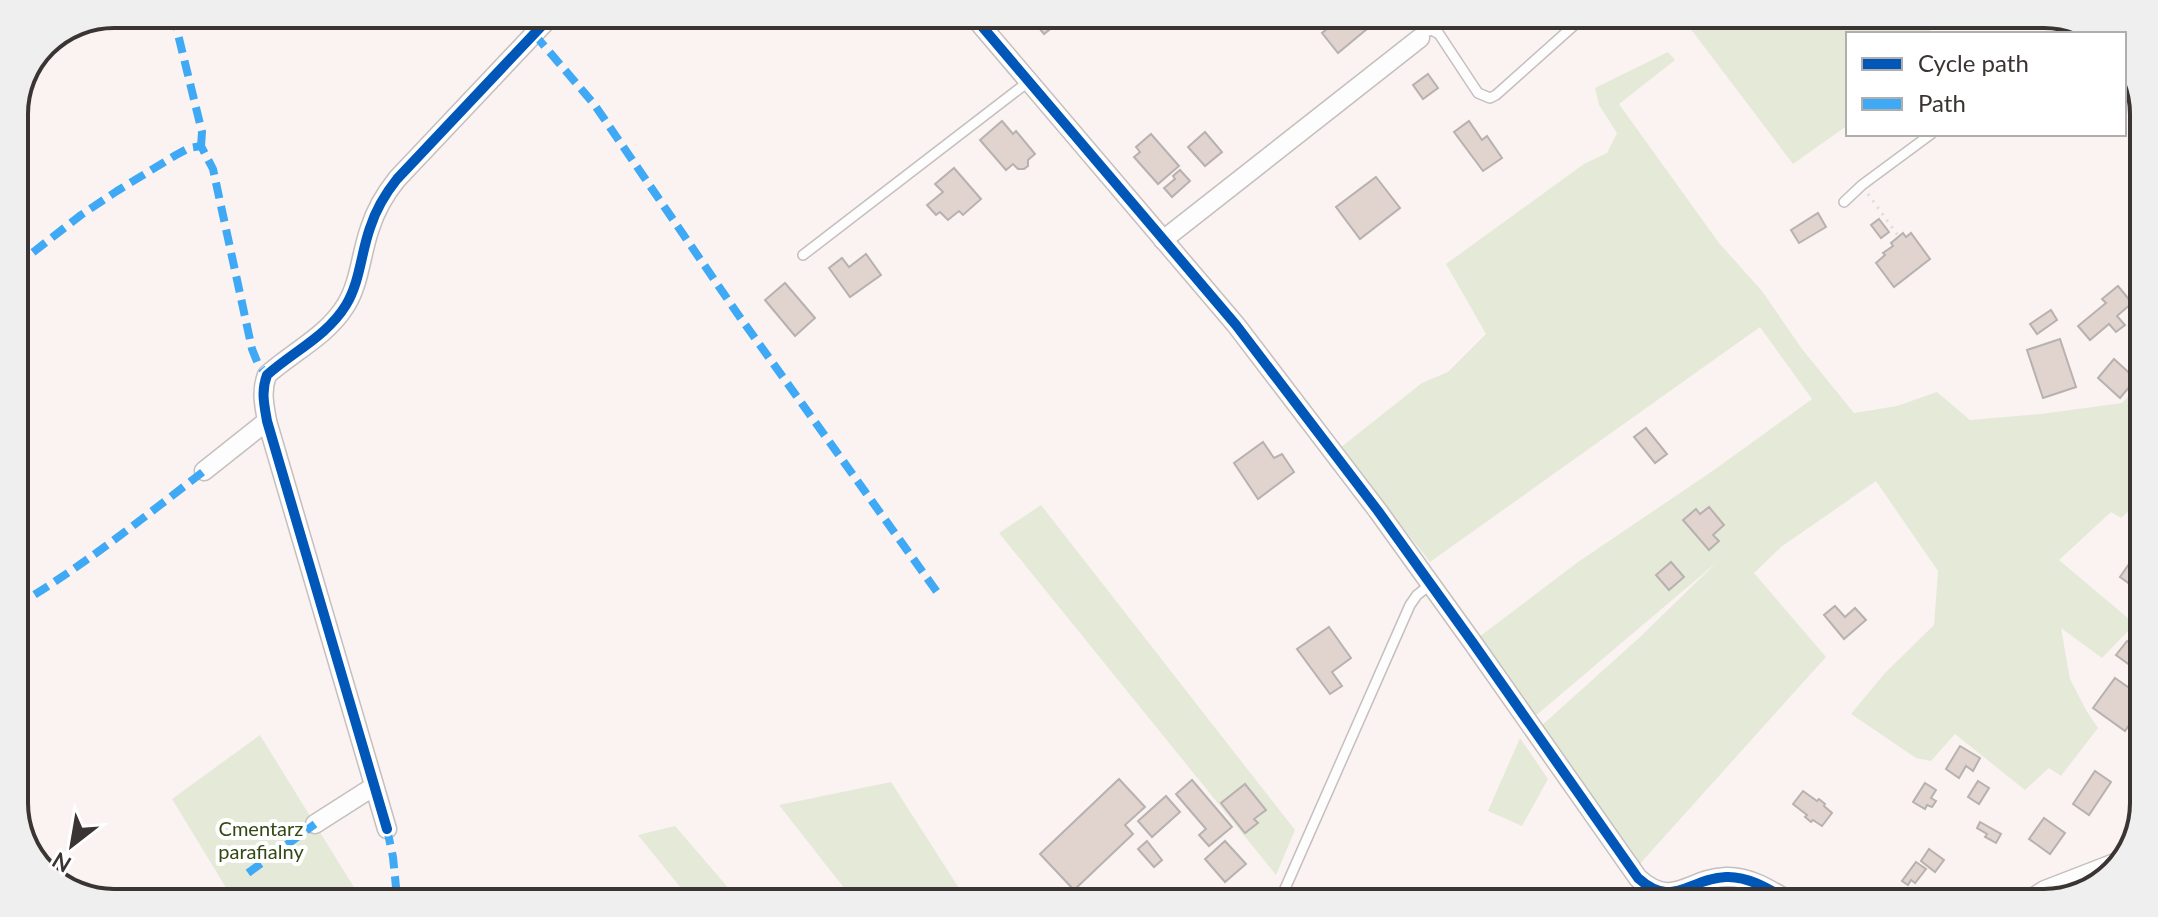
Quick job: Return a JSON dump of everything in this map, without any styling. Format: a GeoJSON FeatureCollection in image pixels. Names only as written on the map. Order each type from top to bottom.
{"type":"FeatureCollection","features":[{"type":"Feature","properties":{"kind":"street"},"geometry":{"type":"LineString","coordinates":[[387,829],[267,421],[263,385],[267,375],[323,332],[345,306],[358,273],[369,230],[384,196],[413,161],[540,28]]}},
{"type":"Feature","properties":{"kind":"street"},"geometry":{"type":"LineString","coordinates":[[983,28],[1267,365],[1431,584],[1632,871],[1644,884],[1655,889]]}},
{"type":"Feature","properties":{"kind":"street"},"geometry":{"type":"LineString","coordinates":[[1163,240],[1420,38]]}},
{"type":"Feature","properties":{"kind":"street"},"geometry":{"type":"LineString","coordinates":[[204,471],[267,421]]}},
{"type":"Feature","properties":{"kind":"street"},"geometry":{"type":"LineString","coordinates":[[315,824],[373,787]]}},
{"type":"Feature","properties":{"kind":"street"},"geometry":{"type":"LineString","coordinates":[[2049,889],[2095,871]]}},
{"type":"Feature","properties":{"kind":"street"},"geometry":{"type":"LineString","coordinates":[[1683,889],[1718,878],[1734,877],[1766,889]]}},
{"type":"Feature","properties":{"kind":"lane"},"geometry":{"type":"LineString","coordinates":[[1420,38],[1432,30],[1439,34],[1478,93],[1490,98],[1571,28]]}},
{"type":"Feature","properties":{"kind":"lane"},"geometry":{"type":"LineString","coordinates":[[803,255],[1028,82]]}},
{"type":"Feature","properties":{"kind":"lane"},"geometry":{"type":"LineString","coordinates":[[1844,202],[1928,136]]}},
{"type":"Feature","properties":{"kind":"lane"},"geometry":{"type":"LineString","coordinates":[[1285,889],[1410,605],[1431,584]]}},
{"type":"Feature","properties":{"kind":"path"},"geometry":{"type":"LineString","coordinates":[[1862,185],[1899,237]]}},
{"type":"Feature","properties":{"kind":"green space"},"geometry":{"type":"Polygon","coordinates":[[[1690,28],[1929,28],[1932,32],[1846,32],[1846,126],[1793,164],[1690,28]]]}},
{"type":"Feature","properties":{"kind":"green space"},"geometry":{"type":"Polygon","coordinates":[[[1668,52],[1675,60],[1619,104],[1719,243],[1762,291],[1802,349],[1854,413],[1897,406],[1937,392],[1970,420],[2122,403],[2130,394],[2130,510],[2121,518],[2111,512],[2059,560],[2130,620],[2130,629],[2102,658],[2061,628],[2070,679],[2098,728],[2061,776],[2049,768],[2025,790],[1955,734],[1931,761],[1916,758],[1851,714],[1884,674],[1934,625],[1938,571],[1876,481],[1781,547],[1754,573],[1826,657],[1637,867],[1540,727],[1717,562],[1533,718],[1479,637],[1578,562],[1812,399],[1760,327],[1430,562],[1340,448],[1422,383],[1448,372],[1486,334],[1446,264],[1584,164],[1607,153],[1617,133],[1599,105],[1595,88],[1668,52]]]}},
{"type":"Feature","properties":{"kind":"green space"},"geometry":{"type":"Polygon","coordinates":[[[1041,505],[1295,830],[1276,875],[999,533],[1041,505]]]}},
{"type":"Feature","properties":{"kind":"green space","name":"Cmentarz parafialny"},"geometry":{"type":"Polygon","coordinates":[[[260,735],[355,889],[227,889],[172,799],[260,735]]]}},
{"type":"Feature","properties":{"kind":"green space"},"geometry":{"type":"Polygon","coordinates":[[[1520,738],[1548,779],[1522,826],[1488,811],[1520,738]]]}},
{"type":"Feature","properties":{"kind":"green space"},"geometry":{"type":"Polygon","coordinates":[[[891,782],[960,889],[845,889],[779,805],[891,782]]]}},
{"type":"Feature","properties":{"kind":"green space"},"geometry":{"type":"Polygon","coordinates":[[[675,826],[729,889],[682,889],[638,835],[675,826]]]}},
{"type":"Feature","properties":{"kind":"building"},"geometry":{"type":"Polygon","coordinates":[[[1328,28],[1368,28],[1338,53],[1322,33],[1328,28]]]}},
{"type":"Feature","properties":{"kind":"building"},"geometry":{"type":"Polygon","coordinates":[[[1428,74],[1438,88],[1423,99],[1413,85],[1428,74]]]}},
{"type":"Feature","properties":{"kind":"building"},"geometry":{"type":"Polygon","coordinates":[[[1002,121],[1013,134],[1016,131],[1035,154],[1024,169],[1018,169],[1013,164],[1006,170],[980,140],[1002,121]]]}},
{"type":"Feature","properties":{"kind":"building"},"geometry":{"type":"Polygon","coordinates":[[[1469,121],[1482,140],[1487,136],[1502,158],[1483,171],[1454,132],[1469,121]]]}},
{"type":"Feature","properties":{"kind":"building"},"geometry":{"type":"Polygon","coordinates":[[[1205,132],[1222,152],[1205,166],[1188,147],[1205,132]]]}},
{"type":"Feature","properties":{"kind":"building"},"geometry":{"type":"Polygon","coordinates":[[[1151,134],[1179,166],[1158,184],[1134,157],[1140,152],[1136,147],[1151,134]]]}},
{"type":"Feature","properties":{"kind":"building"},"geometry":{"type":"Polygon","coordinates":[[[954,168],[981,199],[963,215],[959,211],[948,220],[940,212],[936,215],[927,205],[943,192],[935,184],[954,168]]]}},
{"type":"Feature","properties":{"kind":"building"},"geometry":{"type":"Polygon","coordinates":[[[1180,170],[1190,181],[1172,197],[1164,188],[1180,170]]]}},
{"type":"Feature","properties":{"kind":"building"},"geometry":{"type":"Polygon","coordinates":[[[1376,177],[1400,208],[1360,239],[1336,207],[1376,177]]]}},
{"type":"Feature","properties":{"kind":"building"},"geometry":{"type":"Polygon","coordinates":[[[1818,213],[1826,227],[1799,243],[1791,230],[1818,213]]]}},
{"type":"Feature","properties":{"kind":"building"},"geometry":{"type":"Polygon","coordinates":[[[1879,219],[1889,232],[1881,238],[1871,225],[1879,219]]]}},
{"type":"Feature","properties":{"kind":"building"},"geometry":{"type":"Polygon","coordinates":[[[1903,233],[1906,237],[1911,233],[1930,259],[1894,287],[1876,263],[1903,233]]]}},
{"type":"Feature","properties":{"kind":"building"},"geometry":{"type":"Polygon","coordinates":[[[866,254],[881,275],[850,297],[829,268],[842,258],[849,267],[866,254]]]}},
{"type":"Feature","properties":{"kind":"building"},"geometry":{"type":"Polygon","coordinates":[[[785,283],[815,318],[795,336],[765,300],[785,283]]]}},
{"type":"Feature","properties":{"kind":"building"},"geometry":{"type":"Polygon","coordinates":[[[2118,286],[2130,301],[2130,305],[2117,316],[2125,325],[2116,332],[2109,324],[2090,340],[2078,326],[2106,303],[2102,299],[2118,286]]]}},
{"type":"Feature","properties":{"kind":"building"},"geometry":{"type":"Polygon","coordinates":[[[2051,310],[2057,320],[2037,334],[2030,324],[2051,310]]]}},
{"type":"Feature","properties":{"kind":"building"},"geometry":{"type":"Polygon","coordinates":[[[2060,339],[2076,387],[2043,398],[2027,350],[2060,339]]]}},
{"type":"Feature","properties":{"kind":"building"},"geometry":{"type":"Polygon","coordinates":[[[2114,359],[2130,374],[2130,386],[2120,398],[2098,378],[2114,359]]]}},
{"type":"Feature","properties":{"kind":"building"},"geometry":{"type":"Polygon","coordinates":[[[1646,428],[1667,454],[1655,463],[1634,437],[1646,428]]]}},
{"type":"Feature","properties":{"kind":"building"},"geometry":{"type":"Polygon","coordinates":[[[1263,442],[1274,458],[1282,454],[1294,472],[1258,499],[1234,463],[1263,442]]]}},
{"type":"Feature","properties":{"kind":"building"},"geometry":{"type":"Polygon","coordinates":[[[1709,507],[1724,525],[1713,535],[1719,541],[1709,550],[1683,520],[1696,509],[1700,514],[1709,507]]]}},
{"type":"Feature","properties":{"kind":"building"},"geometry":{"type":"Polygon","coordinates":[[[1671,562],[1684,577],[1669,590],[1656,575],[1671,562]]]}},
{"type":"Feature","properties":{"kind":"building"},"geometry":{"type":"Polygon","coordinates":[[[2130,563],[2130,584],[2120,577],[2130,563]]]}},
{"type":"Feature","properties":{"kind":"building"},"geometry":{"type":"Polygon","coordinates":[[[1835,606],[1845,617],[1855,608],[1866,620],[1844,639],[1824,615],[1835,606]]]}},
{"type":"Feature","properties":{"kind":"building"},"geometry":{"type":"Polygon","coordinates":[[[1329,627],[1351,658],[1332,672],[1342,686],[1330,694],[1297,649],[1329,627]]]}},
{"type":"Feature","properties":{"kind":"building"},"geometry":{"type":"Polygon","coordinates":[[[2127,641],[2130,643],[2130,665],[2116,655],[2127,641]]]}},
{"type":"Feature","properties":{"kind":"building"},"geometry":{"type":"Polygon","coordinates":[[[2115,678],[2130,688],[2130,724],[2125,731],[2093,708],[2115,678]]]}},
{"type":"Feature","properties":{"kind":"building"},"geometry":{"type":"Polygon","coordinates":[[[1960,746],[1980,758],[1973,771],[1966,766],[1959,778],[1946,769],[1960,746]]]}},
{"type":"Feature","properties":{"kind":"building"},"geometry":{"type":"Polygon","coordinates":[[[2095,771],[2111,782],[2089,815],[2073,804],[2095,771]]]}},
{"type":"Feature","properties":{"kind":"building"},"geometry":{"type":"Polygon","coordinates":[[[1119,779],[1145,807],[1125,825],[1133,834],[1075,889],[1040,854],[1119,779]]]}},
{"type":"Feature","properties":{"kind":"building"},"geometry":{"type":"Polygon","coordinates":[[[1192,780],[1232,827],[1209,846],[1199,835],[1206,829],[1176,794],[1192,780]]]}},
{"type":"Feature","properties":{"kind":"building"},"geometry":{"type":"Polygon","coordinates":[[[1978,781],[1989,788],[1979,804],[1968,797],[1978,781]]]}},
{"type":"Feature","properties":{"kind":"building"},"geometry":{"type":"Polygon","coordinates":[[[1925,783],[1936,790],[1931,798],[1936,801],[1932,807],[1927,805],[1925,809],[1913,802],[1925,783]]]}},
{"type":"Feature","properties":{"kind":"building"},"geometry":{"type":"Polygon","coordinates":[[[1245,784],[1266,810],[1254,819],[1258,823],[1245,833],[1221,803],[1245,784]]]}},
{"type":"Feature","properties":{"kind":"building"},"geometry":{"type":"Polygon","coordinates":[[[1803,791],[1817,801],[1819,799],[1832,813],[1822,826],[1813,820],[1811,822],[1793,804],[1803,791]]]}},
{"type":"Feature","properties":{"kind":"building"},"geometry":{"type":"Polygon","coordinates":[[[1166,796],[1180,812],[1152,837],[1138,821],[1166,796]]]}},
{"type":"Feature","properties":{"kind":"building"},"geometry":{"type":"Polygon","coordinates":[[[2044,818],[2065,833],[2050,854],[2029,839],[2044,818]]]}},
{"type":"Feature","properties":{"kind":"building"},"geometry":{"type":"Polygon","coordinates":[[[1980,822],[2001,834],[1996,843],[1977,828],[1980,822]]]}},
{"type":"Feature","properties":{"kind":"building"},"geometry":{"type":"Polygon","coordinates":[[[1147,841],[1162,860],[1154,867],[1138,849],[1147,841]]]}},
{"type":"Feature","properties":{"kind":"building"},"geometry":{"type":"Polygon","coordinates":[[[1225,841],[1246,864],[1225,882],[1205,859],[1225,841]]]}},
{"type":"Feature","properties":{"kind":"building"},"geometry":{"type":"Polygon","coordinates":[[[1929,849],[1944,860],[1935,872],[1921,861],[1929,849]]]}},
{"type":"Feature","properties":{"kind":"building"},"geometry":{"type":"Polygon","coordinates":[[[1916,862],[1926,869],[1915,883],[1911,880],[1908,885],[1902,881],[1916,862]]]}},
{"type":"Feature","properties":{"kind":"marked path"},"geometry":{"type":"LineString","coordinates":[[176,28],[202,132],[201,146]]}},
{"type":"Feature","properties":{"kind":"marked path"},"geometry":{"type":"LineString","coordinates":[[534,34],[594,104],[737,313],[937,592]]}},
{"type":"Feature","properties":{"kind":"marked path"},"geometry":{"type":"LineString","coordinates":[[28,256],[117,191],[189,148],[201,146],[213,169],[252,349],[267,375]]}},
{"type":"Feature","properties":{"kind":"marked path"},"geometry":{"type":"LineString","coordinates":[[28,599],[87,559],[204,471]]}},
{"type":"Feature","properties":{"kind":"marked path"},"geometry":{"type":"LineString","coordinates":[[248,873],[315,824]]}},
{"type":"Feature","properties":{"kind":"marked path"},"geometry":{"type":"LineString","coordinates":[[387,829],[396,889]]}},
{"type":"Feature","properties":{"kind":"cycle path"},"geometry":{"type":"LineString","coordinates":[[387,829],[267,421],[265,381],[267,375],[329,326],[346,305],[375,214],[397,179],[540,28]]}},
{"type":"Feature","properties":{"kind":"cycle path"},"geometry":{"type":"LineString","coordinates":[[983,28],[1236,325],[1378,511],[1638,878],[1656,889]]}},
{"type":"Feature","properties":{"kind":"cycle path"},"geometry":{"type":"LineString","coordinates":[[1684,889],[1726,877],[1744,879],[1767,889]]}}]}
